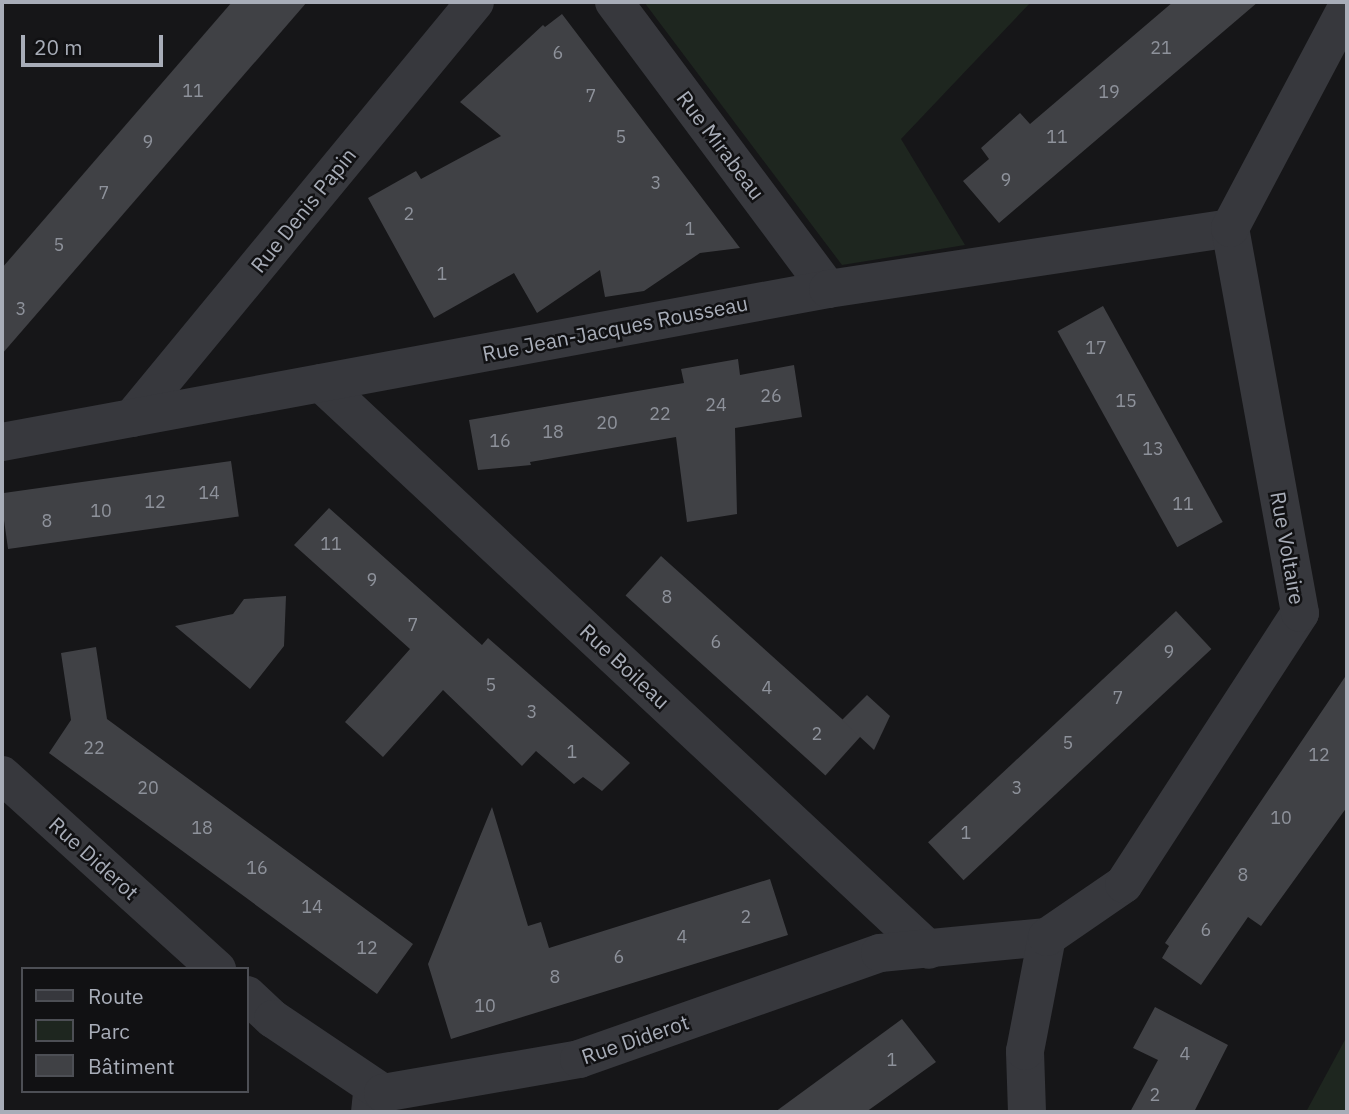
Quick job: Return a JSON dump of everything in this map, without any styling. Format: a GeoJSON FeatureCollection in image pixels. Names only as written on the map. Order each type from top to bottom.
{"type":"FeatureCollection","features":[{"type":"Feature","properties":{"kind":"street","name":"Rue Denis Papin"},"geometry":{"type":"LineString","coordinates":[[132,418],[475,2]]}},
{"type":"Feature","properties":{"kind":"street","name":"Rue Mirabeau"},"geometry":{"type":"LineString","coordinates":[[614,2],[828,289]]}},
{"type":"Feature","properties":{"kind":"street"},"geometry":{"type":"LineString","coordinates":[[1230,228],[1347,7]]}},
{"type":"Feature","properties":{"kind":"street","name":"Rue Jean-Jacques Rousseau"},"geometry":{"type":"LineString","coordinates":[[2,442],[828,289],[1230,228]]}},
{"type":"Feature","properties":{"kind":"street","name":"Rue Voltaire"},"geometry":{"type":"LineString","coordinates":[[1047,937],[1124,884],[1300,613],[1230,228]]}},
{"type":"Feature","properties":{"kind":"street","name":"Rue Boileau"},"geometry":{"type":"LineString","coordinates":[[321,383],[929,950]]}},
{"type":"Feature","properties":{"kind":"street","name":"Rue Diderot"},"geometry":{"type":"LineString","coordinates":[[2,775],[215,967]]}},
{"type":"Feature","properties":{"kind":"street"},"geometry":{"type":"LineString","coordinates":[[1027,1112],[1025,1051],[1047,937]]}},
{"type":"Feature","properties":{"kind":"street","name":"Rue Diderot"},"geometry":{"type":"LineString","coordinates":[[248,996],[365,1098],[579,1059],[880,953],[1047,937]]}},
{"type":"Feature","properties":{"kind":"green space"},"geometry":{"type":"Polygon","coordinates":[[[644,2],[1031,2],[901,139],[965,245],[842,265],[644,2]]]}},
{"type":"Feature","properties":{"kind":"green space"},"geometry":{"type":"Polygon","coordinates":[[[1347,1036],[1347,1112],[1306,1112],[1347,1036]]]}},
{"type":"Feature","properties":{"kind":"building"},"geometry":{"type":"Polygon","coordinates":[[[232,2],[307,2],[2,354],[2,268],[232,2]]]}},
{"type":"Feature","properties":{"kind":"building"},"geometry":{"type":"Polygon","coordinates":[[[1173,2],[1258,2],[999,223],[963,181],[989,159],[981,148],[1020,113],[1030,124],[1173,2]]]}},
{"type":"Feature","properties":{"kind":"building"},"geometry":{"type":"Polygon","coordinates":[[[562,14],[740,248],[700,253],[644,291],[605,297],[600,270],[537,313],[514,273],[434,318],[368,198],[416,171],[421,179],[501,136],[460,102],[543,25],[545,27],[562,14]]]}},
{"type":"Feature","properties":{"kind":"building"},"geometry":{"type":"Polygon","coordinates":[[[1103,306],[1223,522],[1177,547],[1058,331],[1103,306]]]}},
{"type":"Feature","properties":{"kind":"building"},"geometry":{"type":"Polygon","coordinates":[[[738,359],[740,375],[794,365],[802,417],[735,428],[737,514],[687,522],[676,437],[530,462],[531,465],[478,470],[469,420],[684,383],[681,369],[738,359]]]}},
{"type":"Feature","properties":{"kind":"building"},"geometry":{"type":"Polygon","coordinates":[[[231,461],[239,516],[8,549],[2,493],[231,461]]]}},
{"type":"Feature","properties":{"kind":"building"},"geometry":{"type":"Polygon","coordinates":[[[329,508],[482,645],[488,638],[630,763],[602,791],[583,777],[574,784],[536,751],[522,766],[443,690],[383,757],[345,722],[410,649],[294,545],[329,508]]]}},
{"type":"Feature","properties":{"kind":"building"},"geometry":{"type":"Polygon","coordinates":[[[661,556],[861,736],[825,775],[626,595],[661,556]]]}},
{"type":"Feature","properties":{"kind":"building"},"geometry":{"type":"Polygon","coordinates":[[[286,596],[284,646],[250,689],[175,626],[233,614],[244,599],[286,596]]]}},
{"type":"Feature","properties":{"kind":"building"},"geometry":{"type":"Polygon","coordinates":[[[1176,611],[1211,649],[964,880],[928,842],[1176,611]]]}},
{"type":"Feature","properties":{"kind":"building"},"geometry":{"type":"Polygon","coordinates":[[[96,647],[107,719],[413,944],[377,994],[49,753],[71,720],[61,653],[96,647]]]}},
{"type":"Feature","properties":{"kind":"building"},"geometry":{"type":"Polygon","coordinates":[[[1347,674],[1347,807],[1261,926],[1248,917],[1201,985],[1162,958],[1169,946],[1165,943],[1347,674]]]}},
{"type":"Feature","properties":{"kind":"building"},"geometry":{"type":"Polygon","coordinates":[[[867,695],[890,716],[874,750],[842,720],[867,695]]]}},
{"type":"Feature","properties":{"kind":"building"},"geometry":{"type":"Polygon","coordinates":[[[492,807],[528,926],[541,922],[549,948],[770,879],[788,935],[451,1039],[428,964],[492,807]]]}},
{"type":"Feature","properties":{"kind":"building"},"geometry":{"type":"Polygon","coordinates":[[[1155,1007],[1228,1045],[1194,1112],[1130,1112],[1158,1060],[1133,1048],[1155,1007]]]}},
{"type":"Feature","properties":{"kind":"building"},"geometry":{"type":"Polygon","coordinates":[[[902,1019],[936,1062],[866,1112],[775,1112],[902,1019]]]}}]}
